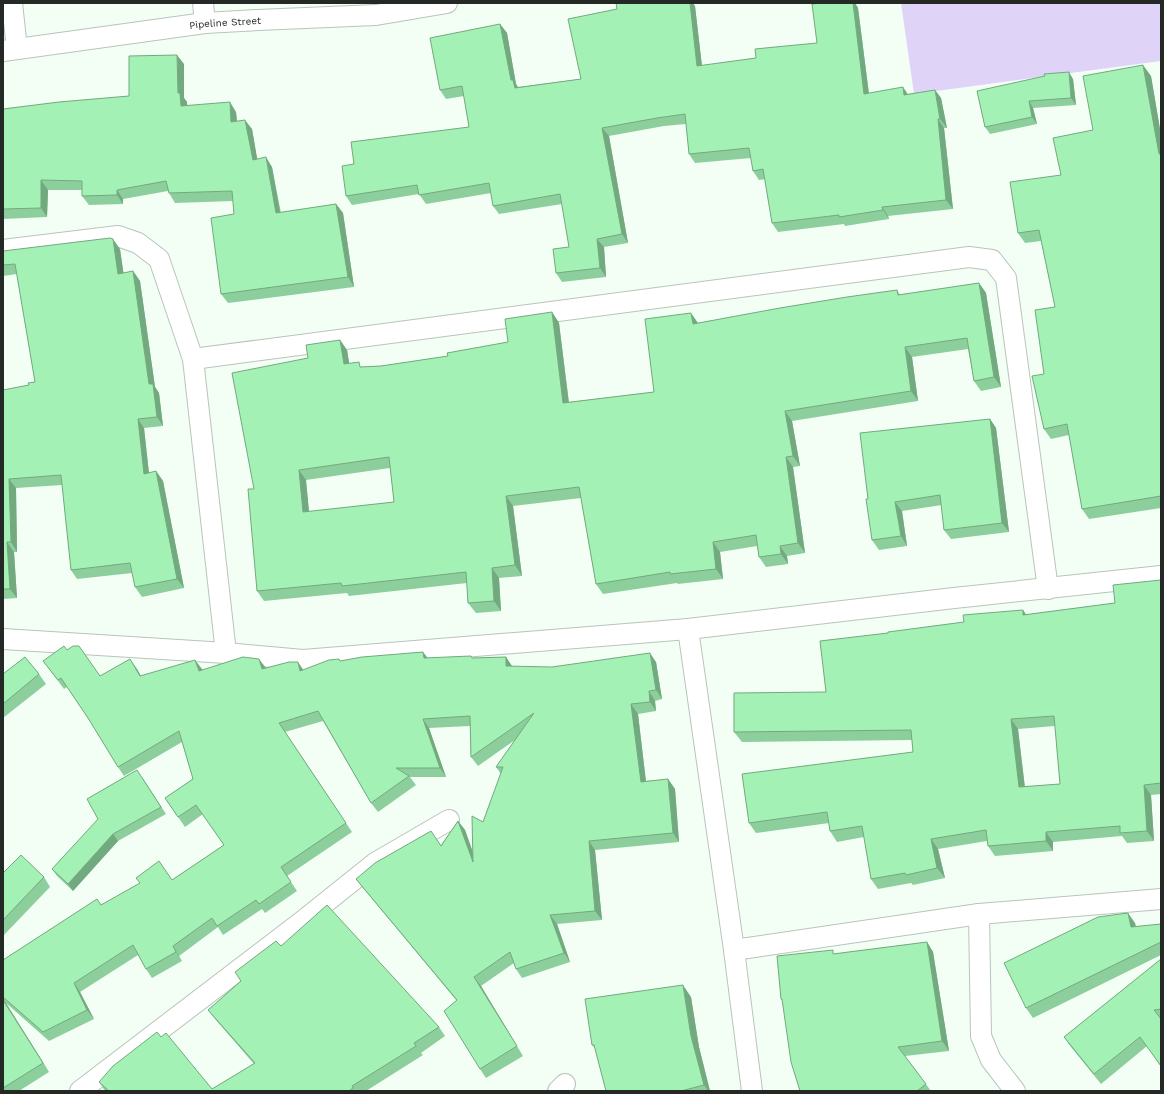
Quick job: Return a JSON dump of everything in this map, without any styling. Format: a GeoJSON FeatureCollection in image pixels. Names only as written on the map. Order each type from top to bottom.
{"type":"FeatureCollection","features":[{"type":"Feature","properties":{"kind":"street"},"geometry":{"type":"LineString","coordinates":[[10,50],[12,3]]}},
{"type":"Feature","properties":{"kind":"street"},"geometry":{"type":"LineString","coordinates":[[203,3],[205,23]]}},
{"type":"Feature","properties":{"kind":"street","name":"Pipeline Street"},"geometry":{"type":"LineString","coordinates":[[10,50],[205,23],[376,15],[447,3]]}},
{"type":"Feature","properties":{"kind":"street"},"geometry":{"type":"LineString","coordinates":[[3,250],[118,236],[138,243],[159,259],[193,359],[226,653]]}},
{"type":"Feature","properties":{"kind":"street"},"geometry":{"type":"LineString","coordinates":[[193,359],[969,257],[992,260],[1006,278],[1048,589]]}},
{"type":"Feature","properties":{"kind":"street"},"geometry":{"type":"LineString","coordinates":[[3,639],[226,653],[303,660],[688,629],[1161,576]]}},
{"type":"Feature","properties":{"kind":"street"},"geometry":{"type":"LineString","coordinates":[[688,629],[734,950],[752,1091]]}},
{"type":"Feature","properties":{"kind":"street"},"geometry":{"type":"LineString","coordinates":[[80,1091],[376,863],[449,820]]}},
{"type":"Feature","properties":{"kind":"street"},"geometry":{"type":"LineString","coordinates":[[734,950],[979,914],[1161,899]]}},
{"type":"Feature","properties":{"kind":"street"},"geometry":{"type":"LineString","coordinates":[[979,914],[981,1036],[990,1060],[1015,1091]]}},
{"type":"Feature","properties":{"kind":"shaded area"},"geometry":{"type":"Polygon","coordinates":[[[901,3],[1161,3],[1161,61],[914,94],[901,3]]]}},
{"type":"Feature","properties":{"kind":"building"},"geometry":{"type":"Polygon","coordinates":[[[616,3],[690,3],[697,66],[756,58],[755,49],[817,43],[812,4],[853,3],[864,94],[903,87],[904,95],[935,90],[940,119],[938,119],[946,200],[882,207],[883,210],[839,217],[839,215],[772,223],[763,169],[753,171],[749,148],[689,154],[685,114],[602,128],[622,234],[597,239],[600,268],[556,273],[553,249],[569,247],[560,194],[493,206],[489,183],[419,195],[417,185],[346,196],[342,166],[354,164],[351,142],[469,127],[462,86],[440,90],[430,38],[500,24],[511,80],[513,80],[515,88],[581,79],[568,19],[617,9],[616,3]]]}},
{"type":"Feature","properties":{"kind":"building"},"geometry":{"type":"Polygon","coordinates":[[[177,55],[178,93],[180,93],[181,106],[230,102],[231,122],[245,120],[253,160],[266,157],[276,213],[336,204],[348,277],[221,294],[211,218],[234,214],[232,191],[169,193],[166,181],[117,190],[117,195],[82,196],[82,181],[41,180],[41,208],[3,209],[3,109],[59,102],[129,96],[129,56],[177,55]]]}},
{"type":"Feature","properties":{"kind":"building"},"geometry":{"type":"Polygon","coordinates":[[[1143,65],[1159,154],[1161,154],[1161,496],[1082,509],[1067,424],[1044,429],[1032,376],[1044,374],[1035,310],[1055,307],[1039,230],[1018,233],[1010,182],[1061,175],[1053,138],[1093,130],[1083,76],[1143,65]]]}},
{"type":"Feature","properties":{"kind":"building"},"geometry":{"type":"Polygon","coordinates":[[[1069,72],[1071,98],[1029,101],[1032,117],[985,127],[977,91],[1045,76],[1044,74],[1069,72]]]}},
{"type":"Feature","properties":{"kind":"building"},"geometry":{"type":"Polygon","coordinates":[[[110,238],[113,239],[118,274],[133,271],[149,384],[153,384],[157,417],[138,419],[144,474],[156,471],[177,579],[135,587],[130,563],[71,570],[61,475],[9,479],[11,542],[7,542],[10,589],[3,589],[3,390],[29,385],[28,383],[35,382],[15,264],[3,265],[3,251],[110,238]]]}},
{"type":"Feature","properties":{"kind":"building"},"geometry":{"type":"Polygon","coordinates":[[[979,283],[994,377],[974,381],[967,338],[905,347],[911,391],[785,411],[793,456],[786,457],[798,543],[780,546],[781,554],[759,557],[756,535],[713,542],[716,569],[670,574],[670,572],[596,584],[579,487],[506,496],[515,565],[492,568],[494,601],[468,603],[466,572],[342,586],[341,583],[257,591],[248,489],[254,489],[232,373],[308,358],[306,345],[340,340],[344,364],[359,362],[360,367],[381,366],[448,356],[447,353],[508,342],[505,319],[552,312],[563,403],[654,392],[645,319],[691,313],[693,324],[847,297],[897,290],[898,295],[979,283]],[[389,457],[299,470],[303,512],[394,502],[389,457]]]}},
{"type":"Feature","properties":{"kind":"building"},"geometry":{"type":"Polygon","coordinates":[[[990,419],[1002,523],[944,530],[940,495],[895,502],[901,536],[872,540],[866,499],[868,499],[860,433],[990,419]]]}},
{"type":"Feature","properties":{"kind":"building"},"geometry":{"type":"Polygon","coordinates":[[[1161,580],[1161,783],[1144,785],[1147,831],[1120,833],[1120,826],[1046,832],[1046,841],[988,846],[986,830],[931,839],[937,868],[906,875],[905,873],[871,879],[862,826],[830,831],[827,812],[749,823],[742,774],[913,752],[911,730],[734,732],[734,693],[826,692],[820,641],[964,622],[963,615],[1023,610],[1023,615],[1115,603],[1113,585],[1161,580]],[[1054,716],[1011,719],[1019,787],[1060,784],[1054,716]]]}},
{"type":"Feature","properties":{"kind":"building"},"geometry":{"type":"Polygon","coordinates":[[[64,646],[67,650],[73,646],[79,646],[100,676],[130,659],[140,676],[195,660],[199,671],[243,657],[259,659],[262,669],[289,662],[298,662],[300,671],[329,660],[339,659],[340,661],[362,657],[423,652],[424,658],[471,656],[472,658],[506,657],[506,666],[552,667],[650,653],[656,690],[649,691],[650,702],[631,704],[641,782],[668,779],[673,833],[589,841],[595,911],[550,915],[564,953],[516,969],[510,952],[474,977],[517,1046],[480,1069],[444,1011],[457,1000],[356,879],[375,863],[431,831],[441,846],[458,821],[473,862],[472,816],[483,822],[503,767],[496,767],[534,713],[471,757],[470,716],[423,719],[440,768],[396,768],[409,776],[371,803],[318,711],[279,723],[346,823],[281,867],[291,882],[259,904],[256,900],[217,926],[212,918],[173,946],[176,952],[146,969],[133,945],[74,983],[87,1010],[43,1032],[3,997],[3,960],[97,899],[101,905],[140,883],[136,878],[159,861],[172,880],[224,845],[196,805],[178,817],[165,798],[193,779],[179,731],[118,767],[61,678],[58,680],[43,661],[64,646]]]}},
{"type":"Feature","properties":{"kind":"building"},"geometry":{"type":"Polygon","coordinates":[[[25,657],[39,674],[3,704],[3,674],[25,657]]]}},
{"type":"Feature","properties":{"kind":"building"},"geometry":{"type":"Polygon","coordinates":[[[137,770],[161,807],[113,834],[68,884],[52,869],[98,819],[87,799],[137,770]]]}},
{"type":"Feature","properties":{"kind":"building"},"geometry":{"type":"Polygon","coordinates":[[[21,855],[44,877],[3,920],[3,873],[21,855]]]}},
{"type":"Feature","properties":{"kind":"building"},"geometry":{"type":"Polygon","coordinates":[[[327,905],[439,1027],[414,1043],[416,1046],[352,1086],[353,1088],[350,1091],[109,1091],[99,1082],[113,1066],[157,1032],[161,1037],[166,1033],[212,1089],[255,1063],[208,1010],[241,981],[235,972],[276,941],[281,946],[327,905]]]}},
{"type":"Feature","properties":{"kind":"building"},"geometry":{"type":"Polygon","coordinates":[[[1128,913],[1131,927],[1161,924],[1161,942],[1026,1008],[1004,963],[1098,917],[1128,913]]]}},
{"type":"Feature","properties":{"kind":"building"},"geometry":{"type":"Polygon","coordinates":[[[927,942],[942,1041],[898,1047],[926,1084],[917,1091],[800,1091],[791,1062],[781,999],[777,956],[833,950],[833,954],[927,942]]]}},
{"type":"Feature","properties":{"kind":"building"},"geometry":{"type":"Polygon","coordinates":[[[1161,959],[1161,1009],[1154,1010],[1161,1019],[1161,1066],[1140,1037],[1094,1074],[1064,1037],[1161,959]]]}},
{"type":"Feature","properties":{"kind":"building"},"geometry":{"type":"Polygon","coordinates":[[[683,985],[691,1036],[704,1085],[681,1091],[606,1091],[594,1045],[592,1045],[585,999],[683,985]]]}},
{"type":"Feature","properties":{"kind":"building"},"geometry":{"type":"Polygon","coordinates":[[[3,1000],[43,1063],[3,1088],[3,1000]]]}}]}
